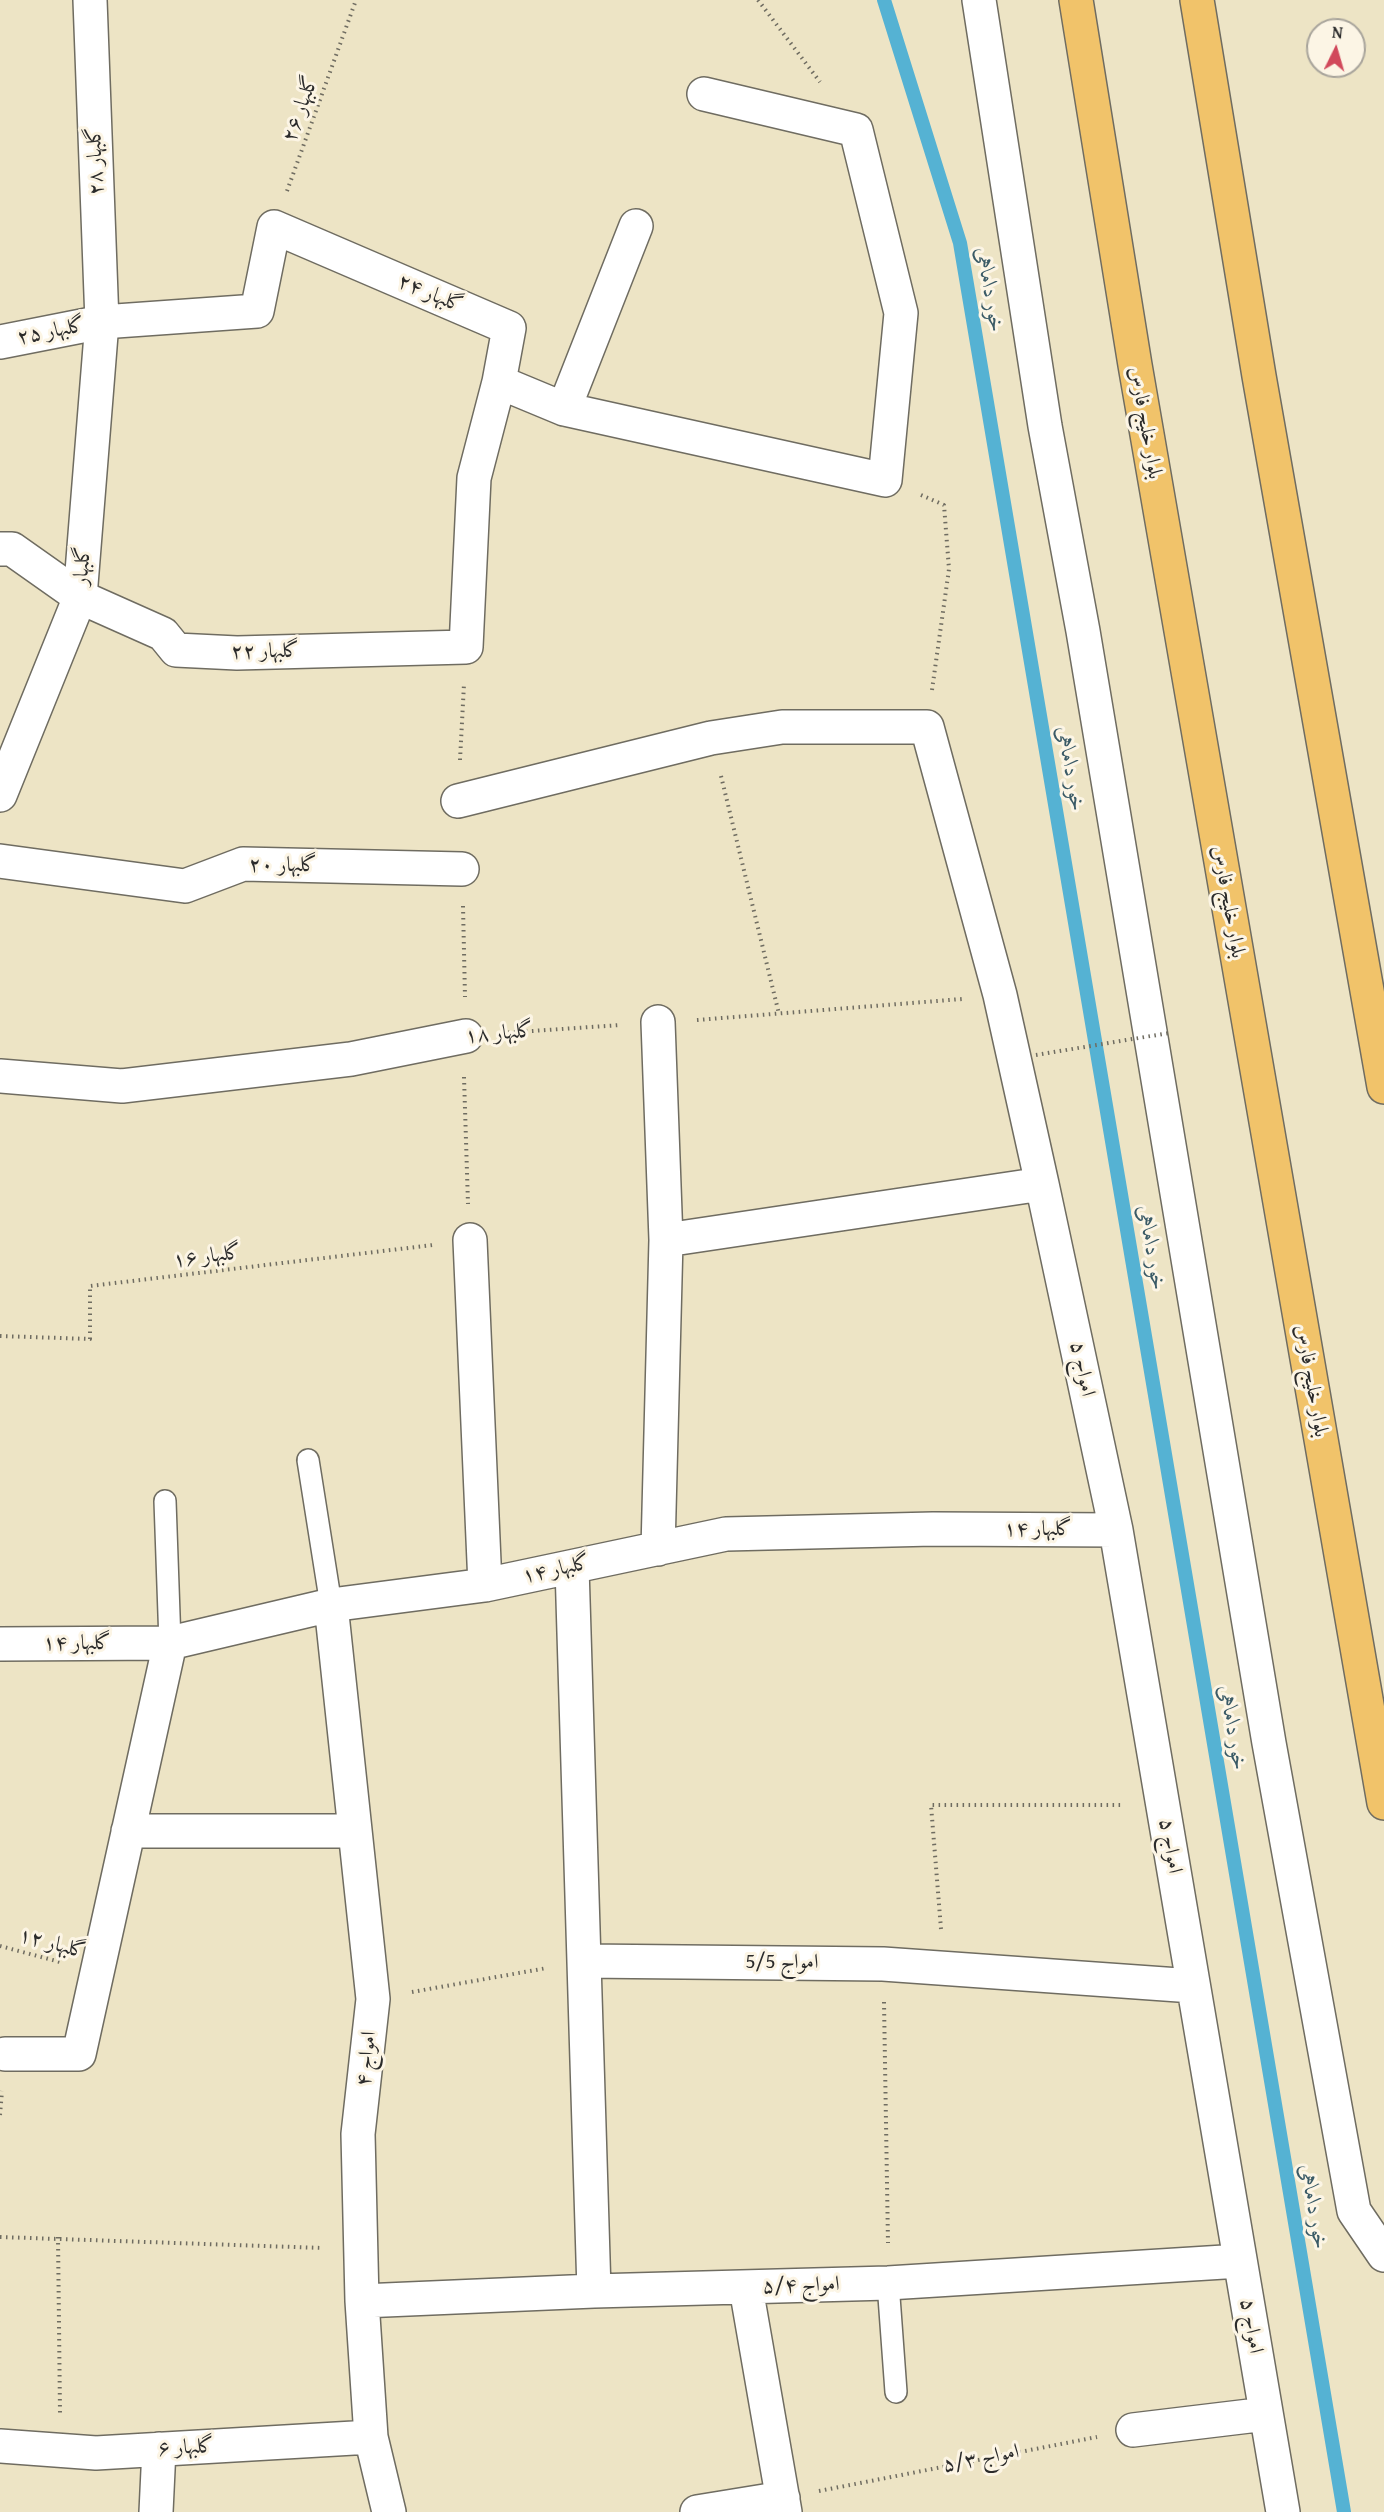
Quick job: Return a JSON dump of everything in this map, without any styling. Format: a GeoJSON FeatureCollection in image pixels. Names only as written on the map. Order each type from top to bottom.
{"type":"FeatureCollection","features":[{"type":"Feature","properties":{"kind":"main road","name":"بلوار خلیج فارس"},"geometry":{"type":"LineString","coordinates":[[1076,0],[1137,377],[1384,1803]]}},
{"type":"Feature","properties":{"kind":"main road"},"geometry":{"type":"LineString","coordinates":[[1197,0],[1259,376],[1384,1087]]}},
{"type":"Feature","properties":{"kind":"street","name":"گلبهار ۲۸"},"geometry":{"type":"LineString","coordinates":[[90,0],[102,322]]}},
{"type":"Feature","properties":{"kind":"street"},"geometry":{"type":"LineString","coordinates":[[979,0],[1045,426],[1083,631],[1269,1743],[1354,2211],[1384,2255]]}},
{"type":"Feature","properties":{"kind":"street"},"geometry":{"type":"LineString","coordinates":[[499,382],[564,409],[885,480],[901,313],[856,130],[704,94]]}},
{"type":"Feature","properties":{"kind":"street"},"geometry":{"type":"LineString","coordinates":[[564,409],[636,226]]}},
{"type":"Feature","properties":{"kind":"street"},"geometry":{"type":"LineString","coordinates":[[102,322],[257,311],[274,228]]}},
{"type":"Feature","properties":{"kind":"street","name":"گلبهار ۲۴"},"geometry":{"type":"LineString","coordinates":[[274,228],[509,328],[499,382],[474,478],[466,647]]}},
{"type":"Feature","properties":{"kind":"street","name":"گلبهار ۲۵"},"geometry":{"type":"LineString","coordinates":[[0,342],[102,322]]}},
{"type":"Feature","properties":{"kind":"street","name":"گلبهار"},"geometry":{"type":"LineString","coordinates":[[0,795],[80,597],[102,322]]}},
{"type":"Feature","properties":{"kind":"street"},"geometry":{"type":"LineString","coordinates":[[0,549],[12,549],[80,597]]}},
{"type":"Feature","properties":{"kind":"street","name":"گلبهار ۲۲"},"geometry":{"type":"LineString","coordinates":[[80,597],[164,634],[176,650],[237,653],[466,647]]}},
{"type":"Feature","properties":{"kind":"street"},"geometry":{"type":"LineString","coordinates":[[458,801],[711,738],[782,728],[927,727]]}},
{"type":"Feature","properties":{"kind":"street","name":"امواج ۵"},"geometry":{"type":"LineString","coordinates":[[927,727],[1000,995],[1116,1530],[1283,2512]]}},
{"type":"Feature","properties":{"kind":"street","name":"گلبهار ۲۰"},"geometry":{"type":"LineString","coordinates":[[0,861],[185,886],[243,864],[462,869]]}},
{"type":"Feature","properties":{"kind":"street"},"geometry":{"type":"LineString","coordinates":[[658,1022],[666,1240],[658,1549]]}},
{"type":"Feature","properties":{"kind":"street","name":"گلبهار ۱۸"},"geometry":{"type":"LineString","coordinates":[[0,1076],[122,1086],[351,1059],[466,1036]]}},
{"type":"Feature","properties":{"kind":"street"},"geometry":{"type":"LineString","coordinates":[[666,1240],[1042,1184]]}},
{"type":"Feature","properties":{"kind":"street"},"geometry":{"type":"LineString","coordinates":[[470,1240],[485,1586]]}},
{"type":"Feature","properties":{"kind":"street","name":"گلبهار ۱۴"},"geometry":{"type":"LineString","coordinates":[[0,1644],[170,1643],[331,1605],[485,1586],[726,1534],[933,1530],[1116,1530]]}},
{"type":"Feature","properties":{"kind":"street"},"geometry":{"type":"LineString","coordinates":[[572,1567],[594,2291]]}},
{"type":"Feature","properties":{"kind":"street","name":"امواج ۴"},"geometry":{"type":"LineString","coordinates":[[331,1605],[373,1999],[358,2134],[362,2301],[371,2438],[389,2512]]}},
{"type":"Feature","properties":{"kind":"street"},"geometry":{"type":"LineString","coordinates":[[5,2054],[79,2054],[170,1643]]}},
{"type":"Feature","properties":{"kind":"street"},"geometry":{"type":"LineString","coordinates":[[128,1831],[354,1831]]}},
{"type":"Feature","properties":{"kind":"street","name":"امواج 5/5"},"geometry":{"type":"LineString","coordinates":[[584,1962],[883,1964],[1193,1986]]}},
{"type":"Feature","properties":{"kind":"street","name":"امواج ۵/۴"},"geometry":{"type":"LineString","coordinates":[[362,2301],[594,2291],[888,2283],[1240,2261]]}},
{"type":"Feature","properties":{"kind":"street"},"geometry":{"type":"LineString","coordinates":[[697,2512],[784,2505],[746,2288]]}},
{"type":"Feature","properties":{"kind":"street"},"geometry":{"type":"LineString","coordinates":[[1133,2430],[1266,2414]]}},
{"type":"Feature","properties":{"kind":"street","name":"گلبهار ۶"},"geometry":{"type":"LineString","coordinates":[[0,2446],[96,2452],[371,2438]]}},
{"type":"Feature","properties":{"kind":"street"},"geometry":{"type":"LineString","coordinates":[[156,2512],[159,2450]]}},
{"type":"Feature","properties":{"kind":"lane"},"geometry":{"type":"LineString","coordinates":[[308,1460],[331,1605]]}},
{"type":"Feature","properties":{"kind":"lane"},"geometry":{"type":"LineString","coordinates":[[165,1501],[170,1643]]}},
{"type":"Feature","properties":{"kind":"lane"},"geometry":{"type":"LineString","coordinates":[[888,2283],[896,2392]]}},
{"type":"Feature","properties":{"kind":"path","name":"گلبهار ۲۶"},"geometry":{"type":"LineString","coordinates":[[274,228],[356,0]]}},
{"type":"Feature","properties":{"kind":"path"},"geometry":{"type":"LineString","coordinates":[[758,0],[821,84]]}},
{"type":"Feature","properties":{"kind":"path"},"geometry":{"type":"LineString","coordinates":[[885,480],[944,505],[950,569],[927,727]]}},
{"type":"Feature","properties":{"kind":"path"},"geometry":{"type":"LineString","coordinates":[[711,738],[779,1014]]}},
{"type":"Feature","properties":{"kind":"path","name":"گلبهار ۱۸"},"geometry":{"type":"LineString","coordinates":[[466,1036],[779,1014],[1000,995]]}},
{"type":"Feature","properties":{"kind":"path"},"geometry":{"type":"LineString","coordinates":[[1036,1054],[1169,1034]]}},
{"type":"Feature","properties":{"kind":"path"},"geometry":{"type":"LineString","coordinates":[[466,1036],[463,1088],[470,1240]]}},
{"type":"Feature","properties":{"kind":"path","name":"گلبهار ۱۶"},"geometry":{"type":"LineString","coordinates":[[0,1336],[90,1339],[90,1286],[470,1240]]}},
{"type":"Feature","properties":{"kind":"path"},"geometry":{"type":"LineString","coordinates":[[945,1968],[931,1805],[1163,1805]]}},
{"type":"Feature","properties":{"kind":"path","name":"گلبهار ۱۲"},"geometry":{"type":"LineString","coordinates":[[0,1946],[97,1971]]}},
{"type":"Feature","properties":{"kind":"path"},"geometry":{"type":"LineString","coordinates":[[373,1999],[584,1962]]}},
{"type":"Feature","properties":{"kind":"path"},"geometry":{"type":"LineString","coordinates":[[883,1964],[888,2283]]}},
{"type":"Feature","properties":{"kind":"path"},"geometry":{"type":"LineString","coordinates":[[0,2237],[58,2237],[361,2250]]}},
{"type":"Feature","properties":{"kind":"path"},"geometry":{"type":"LineString","coordinates":[[58,2237],[60,2450]]}},
{"type":"Feature","properties":{"kind":"path","name":"امواج ۵/۳"},"geometry":{"type":"LineString","coordinates":[[784,2505],[1133,2430]]}},
{"type":"Feature","properties":{"kind":"waterway","name":"خور داماهی"},"geometry":{"type":"LineString","coordinates":[[884,0],[960,243],[1344,2512]]}}]}
